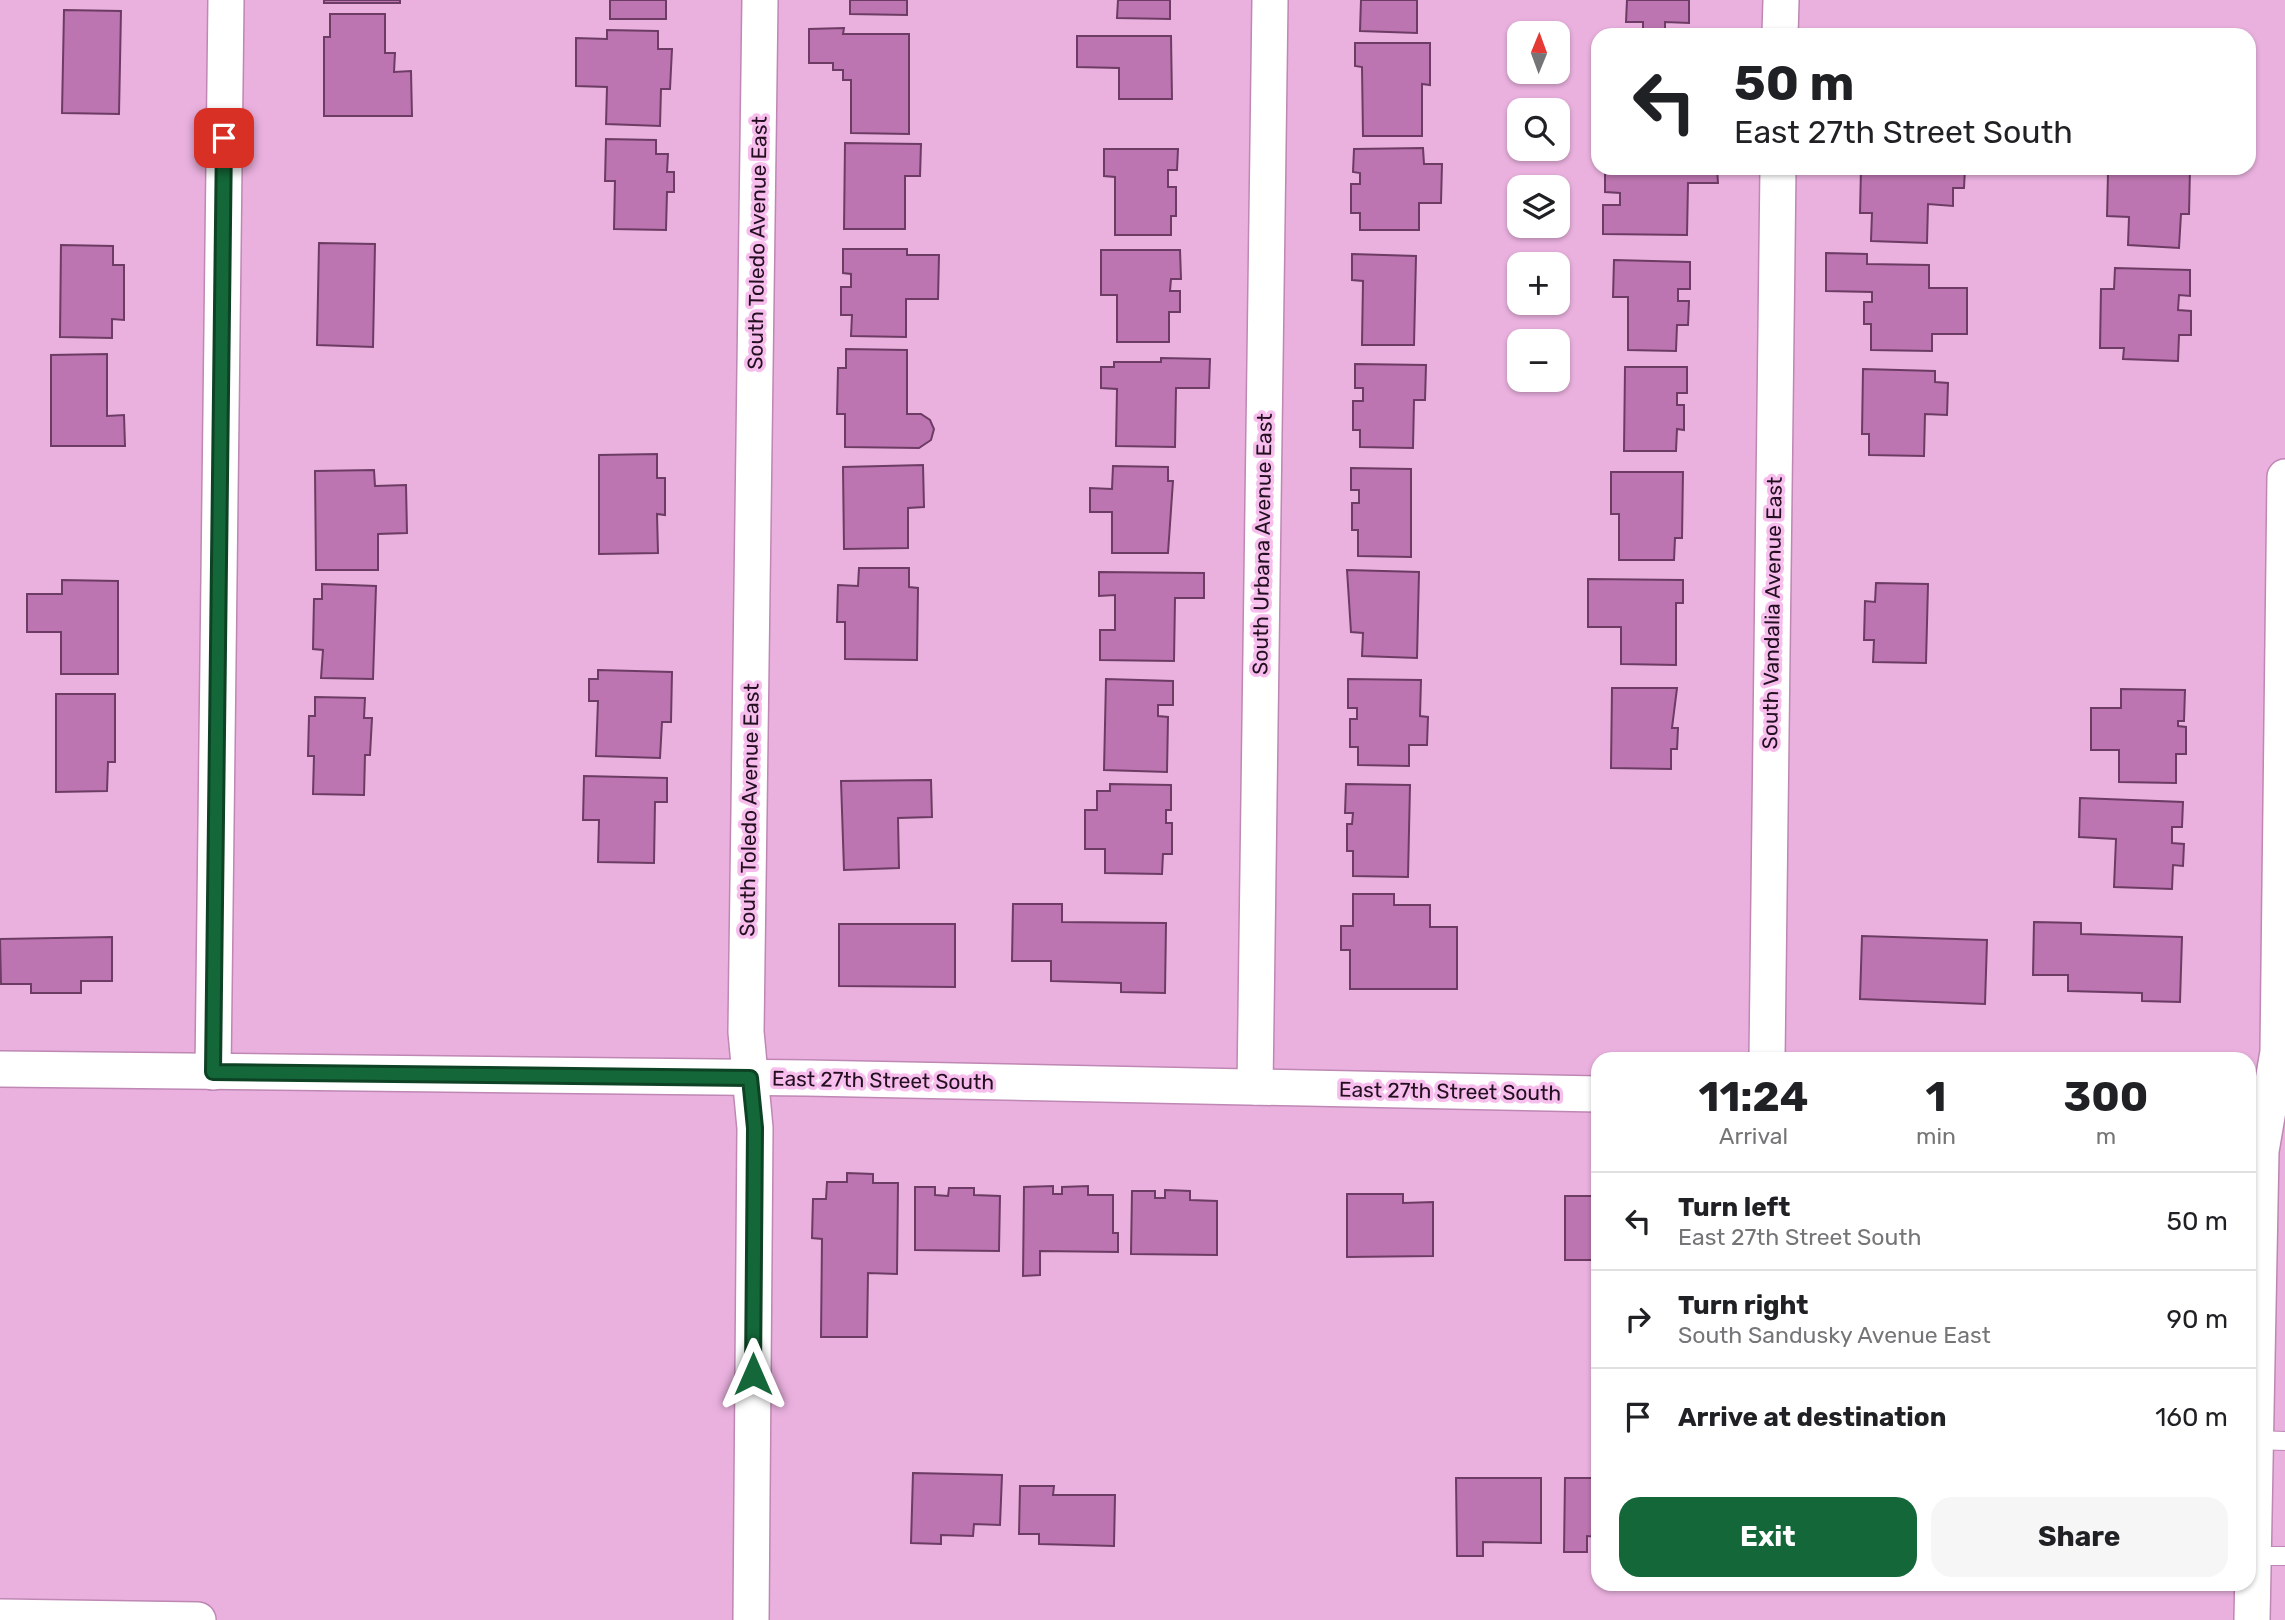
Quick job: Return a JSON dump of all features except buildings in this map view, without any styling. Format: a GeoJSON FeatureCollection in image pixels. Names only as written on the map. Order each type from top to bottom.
{"type":"FeatureCollection","features":[{"type":"Feature","properties":{"kind":"street"},"geometry":{"type":"LineString","coordinates":[[213,1072],[226,0]]}},
{"type":"Feature","properties":{"kind":"street","name":"South Toledo Avenue East"},"geometry":{"type":"LineString","coordinates":[[751,1620],[755,1128],[746,1032],[760,0]]}},
{"type":"Feature","properties":{"kind":"street","name":"South Urbana Avenue East"},"geometry":{"type":"LineString","coordinates":[[1255,1087],[1270,0]]}},
{"type":"Feature","properties":{"kind":"street"},"geometry":{"type":"LineString","coordinates":[[1780,28],[1781,0]]}},
{"type":"Feature","properties":{"kind":"street","name":"South Vandalia Avenue East"},"geometry":{"type":"LineString","coordinates":[[1767,1052],[1778,175]]}},
{"type":"Feature","properties":{"kind":"street"},"geometry":{"type":"LineString","coordinates":[[2252,1620],[2269,1556],[2270,1440],[2261,1151],[2278,1052],[2285,477]]}},
{"type":"Feature","properties":{"kind":"street","name":"East 27th Street South"},"geometry":{"type":"LineString","coordinates":[[0,1069],[750,1078],[1591,1094]]}},
{"type":"Feature","properties":{"kind":"street"},"geometry":{"type":"LineString","coordinates":[[0,1617],[198,1620]]}},
{"type":"Feature","properties":{"kind":"route"},"geometry":{"type":"LineString","coordinates":[[224,138],[213,1072],[750,1078],[755,1128],[753,1374]]}}]}
